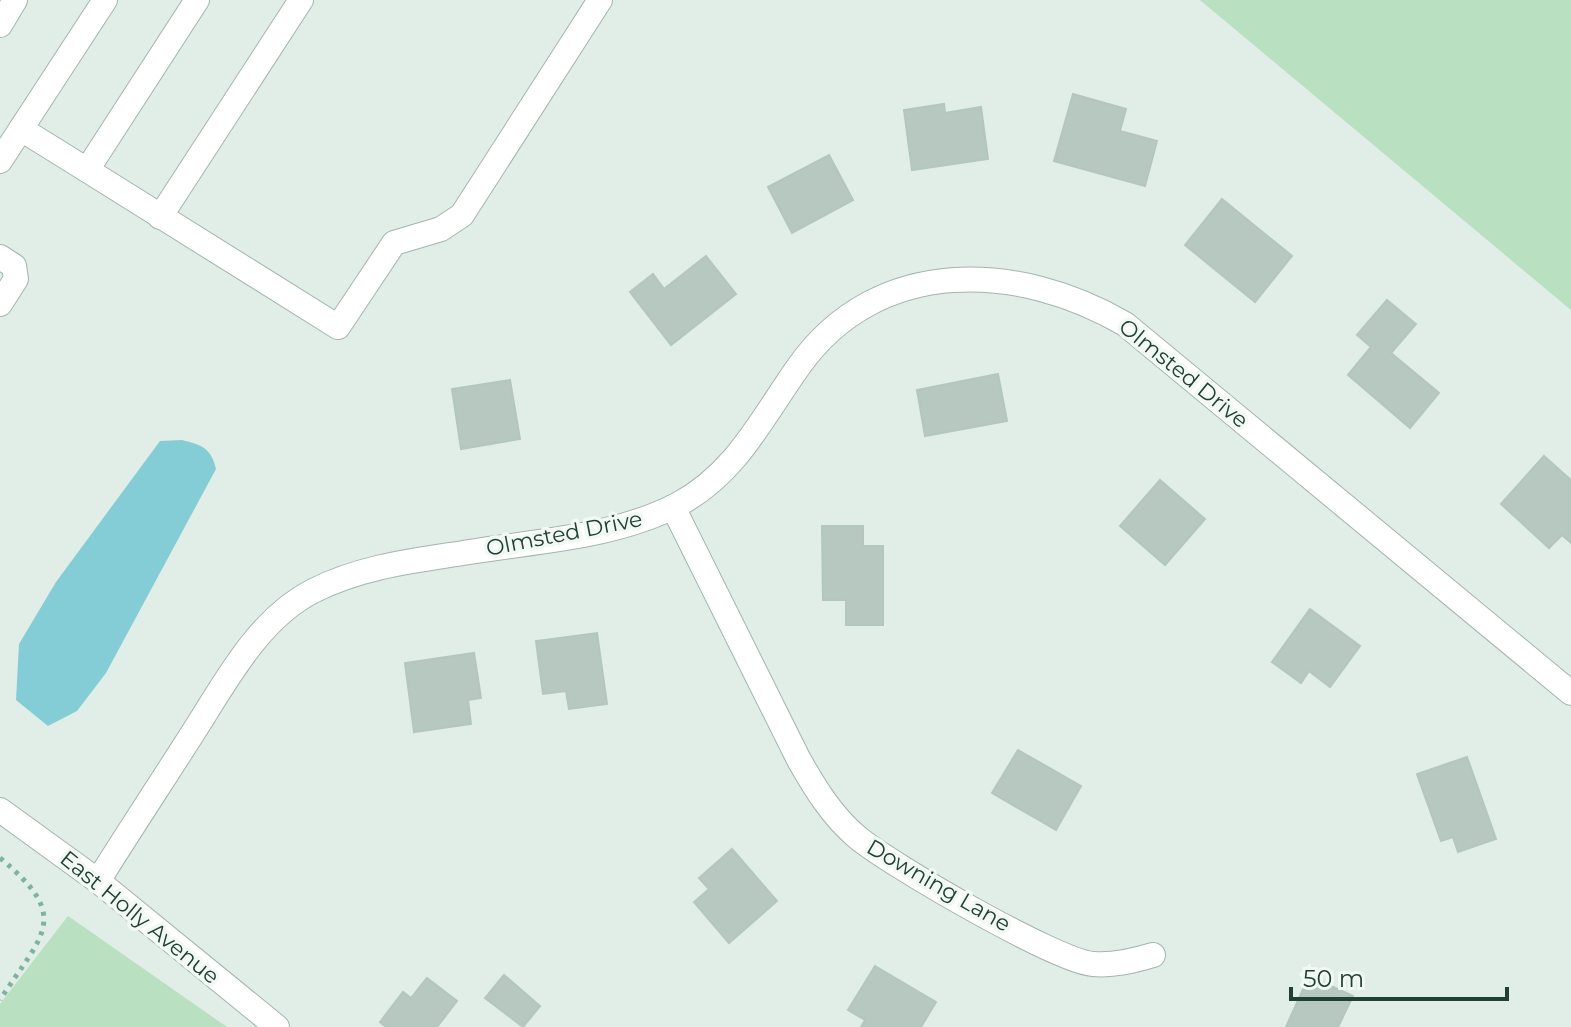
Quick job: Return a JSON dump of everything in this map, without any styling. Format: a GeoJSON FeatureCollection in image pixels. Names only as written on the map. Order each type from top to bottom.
{"type":"FeatureCollection","features":[{"type":"Feature","properties":{"kind":"street"},"geometry":{"type":"LineString","coordinates":[[0,25],[15,0]]}},
{"type":"Feature","properties":{"kind":"street"},"geometry":{"type":"LineString","coordinates":[[0,161],[105,0]]}},
{"type":"Feature","properties":{"kind":"street"},"geometry":{"type":"LineString","coordinates":[[87,170],[197,0]]}},
{"type":"Feature","properties":{"kind":"street"},"geometry":{"type":"LineString","coordinates":[[160,217],[301,0]]}},
{"type":"Feature","properties":{"kind":"street"},"geometry":{"type":"LineString","coordinates":[[21,129],[338,327],[394,243],[441,229],[462,215],[600,0]]}},
{"type":"Feature","properties":{"kind":"street"},"geometry":{"type":"LineString","coordinates":[[0,257],[14,266],[16,279],[0,304]]}},
{"type":"Feature","properties":{"kind":"street","name":"Olmsted Drive"},"geometry":{"type":"LineString","coordinates":[[98,881],[236,667],[273,621],[301,598],[334,582],[382,567],[619,527],[673,507],[696,494],[734,461],[800,365],[846,320],[889,295],[939,280],[985,277],[1016,280],[1069,295],[1125,324],[1571,693]]}},
{"type":"Feature","properties":{"kind":"street","name":"Downing Lane"},"geometry":{"type":"LineString","coordinates":[[673,507],[799,760],[821,797],[856,836],[892,862],[1076,961],[1114,964],[1153,955]]}},
{"type":"Feature","properties":{"kind":"street","name":"East Holly Avenue"},"geometry":{"type":"LineString","coordinates":[[0,810],[98,881],[277,1027]]}},
{"type":"Feature","properties":{"kind":"path"},"geometry":{"type":"LineString","coordinates":[[0,858],[31,883],[39,897],[44,926],[38,945],[0,1000]]}},
{"type":"Feature","properties":{"kind":"green space"},"geometry":{"type":"Polygon","coordinates":[[[1200,0],[1571,0],[1571,310],[1200,0]]]}},
{"type":"Feature","properties":{"kind":"green space"},"geometry":{"type":"Polygon","coordinates":[[[68,916],[227,1027],[0,1027],[0,1004],[68,916]]]}},
{"type":"Feature","properties":{"kind":"water"},"geometry":{"type":"Polygon","coordinates":[[[182,440],[205,448],[216,469],[106,673],[77,711],[48,726],[16,700],[19,644],[56,582],[160,441],[182,440]]]}},
{"type":"Feature","properties":{"kind":"building"},"geometry":{"type":"Polygon","coordinates":[[[1073,94],[1126,109],[1120,131],[1157,141],[1145,186],[1054,161],[1073,94]]]}},
{"type":"Feature","properties":{"kind":"building"},"geometry":{"type":"Polygon","coordinates":[[[944,104],[945,113],[981,107],[988,159],[912,170],[904,110],[944,104]]]}},
{"type":"Feature","properties":{"kind":"building"},"geometry":{"type":"Polygon","coordinates":[[[829,155],[853,200],[792,233],[768,187],[829,155]]]}},
{"type":"Feature","properties":{"kind":"building"},"geometry":{"type":"Polygon","coordinates":[[[1222,199],[1292,256],[1255,302],[1185,245],[1222,199]]]}},
{"type":"Feature","properties":{"kind":"building"},"geometry":{"type":"Polygon","coordinates":[[[706,256],[736,294],[671,345],[630,292],[653,274],[664,289],[706,256]]]}},
{"type":"Feature","properties":{"kind":"building"},"geometry":{"type":"Polygon","coordinates":[[[1387,300],[1416,324],[1391,353],[1439,393],[1410,428],[1348,375],[1371,347],[1357,335],[1387,300]]]}},
{"type":"Feature","properties":{"kind":"building"},"geometry":{"type":"Polygon","coordinates":[[[998,374],[1007,421],[925,436],[917,390],[998,374]]]}},
{"type":"Feature","properties":{"kind":"building"},"geometry":{"type":"Polygon","coordinates":[[[510,380],[520,439],[461,449],[452,389],[510,380]]]}},
{"type":"Feature","properties":{"kind":"building"},"geometry":{"type":"Polygon","coordinates":[[[1544,456],[1571,480],[1571,543],[1562,535],[1549,548],[1501,504],[1544,456]]]}},
{"type":"Feature","properties":{"kind":"building"},"geometry":{"type":"Polygon","coordinates":[[[1160,480],[1205,519],[1165,565],[1120,526],[1160,480]]]}},
{"type":"Feature","properties":{"kind":"building"},"geometry":{"type":"Polygon","coordinates":[[[822,526],[863,526],[863,546],[883,546],[883,625],[846,625],[846,600],[823,600],[822,526]]]}},
{"type":"Feature","properties":{"kind":"building"},"geometry":{"type":"Polygon","coordinates":[[[1310,609],[1360,646],[1330,687],[1309,671],[1301,683],[1272,662],[1310,609]]]}},
{"type":"Feature","properties":{"kind":"building"},"geometry":{"type":"Polygon","coordinates":[[[597,633],[607,704],[569,709],[566,691],[543,694],[536,641],[597,633]]]}},
{"type":"Feature","properties":{"kind":"building"},"geometry":{"type":"Polygon","coordinates":[[[474,653],[481,698],[468,700],[471,724],[414,732],[405,663],[474,653]]]}},
{"type":"Feature","properties":{"kind":"building"},"geometry":{"type":"Polygon","coordinates":[[[1018,750],[1081,786],[1056,830],[992,793],[1018,750]]]}},
{"type":"Feature","properties":{"kind":"building"},"geometry":{"type":"Polygon","coordinates":[[[1467,757],[1496,839],[1458,852],[1453,837],[1441,841],[1417,774],[1467,757]]]}},
{"type":"Feature","properties":{"kind":"building"},"geometry":{"type":"Polygon","coordinates":[[[732,849],[777,901],[729,943],[694,902],[709,889],[699,878],[732,849]]]}},
{"type":"Feature","properties":{"kind":"building"},"geometry":{"type":"Polygon","coordinates":[[[875,966],[936,1002],[921,1027],[861,1027],[865,1020],[848,1010],[875,966]]]}},
{"type":"Feature","properties":{"kind":"building"},"geometry":{"type":"Polygon","coordinates":[[[504,975],[540,1006],[523,1027],[485,998],[504,975]]]}},
{"type":"Feature","properties":{"kind":"building"},"geometry":{"type":"Polygon","coordinates":[[[1309,976],[1353,996],[1338,1027],[1286,1027],[1309,976]]]}},
{"type":"Feature","properties":{"kind":"building"},"geometry":{"type":"Polygon","coordinates":[[[427,978],[457,1001],[437,1027],[386,1027],[380,1022],[403,992],[411,998],[427,978]]]}}]}
